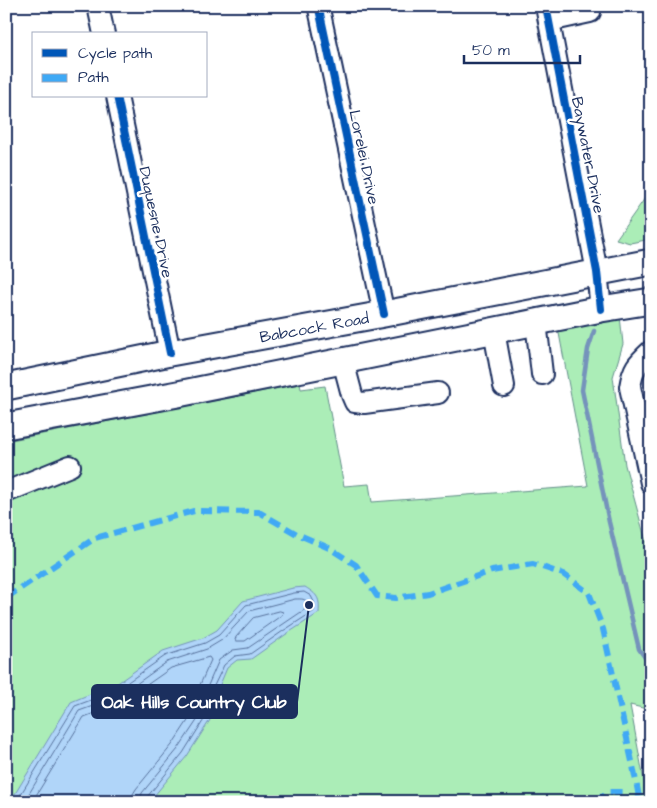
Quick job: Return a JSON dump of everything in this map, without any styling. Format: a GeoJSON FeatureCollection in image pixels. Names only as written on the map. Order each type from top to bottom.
{"type":"FeatureCollection","features":[{"type":"Feature","properties":{"kind":"main road","name":"Babcock Road"},"geometry":{"type":"LineString","coordinates":[[6,388],[170,353],[651,262]]}},
{"type":"Feature","properties":{"kind":"main road"},"geometry":{"type":"LineString","coordinates":[[6,426],[178,394],[601,309],[651,301]]}},
{"type":"Feature","properties":{"kind":"main road"},"geometry":{"type":"LineString","coordinates":[[324,324],[338,362]]}},
{"type":"Feature","properties":{"kind":"street"},"geometry":{"type":"LineString","coordinates":[[98,6],[104,32]]}},
{"type":"Feature","properties":{"kind":"street","name":"Lorelei Drive"},"geometry":{"type":"LineString","coordinates":[[320,6],[321,19],[384,314]]}},
{"type":"Feature","properties":{"kind":"street"},"geometry":{"type":"LineString","coordinates":[[548,14],[590,12]]}},
{"type":"Feature","properties":{"kind":"street","name":"Baywater Drive"},"geometry":{"type":"LineString","coordinates":[[548,14],[597,272],[601,309]]}},
{"type":"Feature","properties":{"kind":"street","name":"Duquesne Drive"},"geometry":{"type":"LineString","coordinates":[[117,98],[170,353]]}},
{"type":"Feature","properties":{"kind":"street"},"geometry":{"type":"LineString","coordinates":[[536,322],[542,374]]}},
{"type":"Feature","properties":{"kind":"street"},"geometry":{"type":"LineString","coordinates":[[494,331],[504,386]]}},
{"type":"Feature","properties":{"kind":"street"},"geometry":{"type":"LineString","coordinates":[[651,351],[632,372],[630,387],[651,483]]}},
{"type":"Feature","properties":{"kind":"street"},"geometry":{"type":"LineString","coordinates":[[338,362],[355,402],[364,403],[438,393]]}},
{"type":"Feature","properties":{"kind":"street"},"geometry":{"type":"LineString","coordinates":[[6,492],[70,466]]}},
{"type":"Feature","properties":{"kind":"green space"},"geometry":{"type":"Polygon","coordinates":[[[651,187],[651,239],[630,243],[616,239],[643,201],[651,187]]]}},
{"type":"Feature","properties":{"kind":"green space"},"geometry":{"type":"Polygon","coordinates":[[[620,316],[623,344],[613,377],[625,465],[651,560],[651,710],[630,705],[648,802],[6,802],[6,441],[300,384],[301,389],[325,386],[344,486],[369,484],[372,502],[588,486],[558,328],[620,316]]]}},
{"type":"Feature","properties":{"kind":"water"},"geometry":{"type":"Polygon","coordinates":[[[305,587],[317,597],[319,613],[251,659],[237,660],[227,668],[216,694],[210,720],[187,756],[149,802],[10,802],[71,702],[102,689],[112,687],[163,651],[203,638],[217,630],[243,601],[293,588],[305,587]]]}},
{"type":"Feature","properties":{"kind":"waterway"},"geometry":{"type":"LineString","coordinates":[[594,331],[588,349],[582,390],[609,522],[639,649],[651,666]]}},
{"type":"Feature","properties":{"kind":"marked path"},"geometry":{"type":"LineString","coordinates":[[6,598],[95,538],[194,511],[259,512],[297,534],[329,548],[356,565],[377,596],[396,598],[428,593],[492,571],[533,564],[563,574],[589,593],[603,629],[640,802]]}},
{"type":"Feature","properties":{"kind":"marked path"},"geometry":{"type":"LineString","coordinates":[[595,802],[608,792],[622,792],[627,802]]}},
{"type":"Feature","properties":{"kind":"cycle path"},"geometry":{"type":"LineString","coordinates":[[320,6],[319,9],[384,314]]}},
{"type":"Feature","properties":{"kind":"cycle path"},"geometry":{"type":"LineString","coordinates":[[546,6],[597,272],[601,309]]}},
{"type":"Feature","properties":{"kind":"cycle path"},"geometry":{"type":"LineString","coordinates":[[117,98],[170,353]]}},
{"type":"Feature","properties":{"kind":"place","name":"Oak Hills Country Club"},"geometry":{"type":"Point","coordinates":[309,605]}}]}
